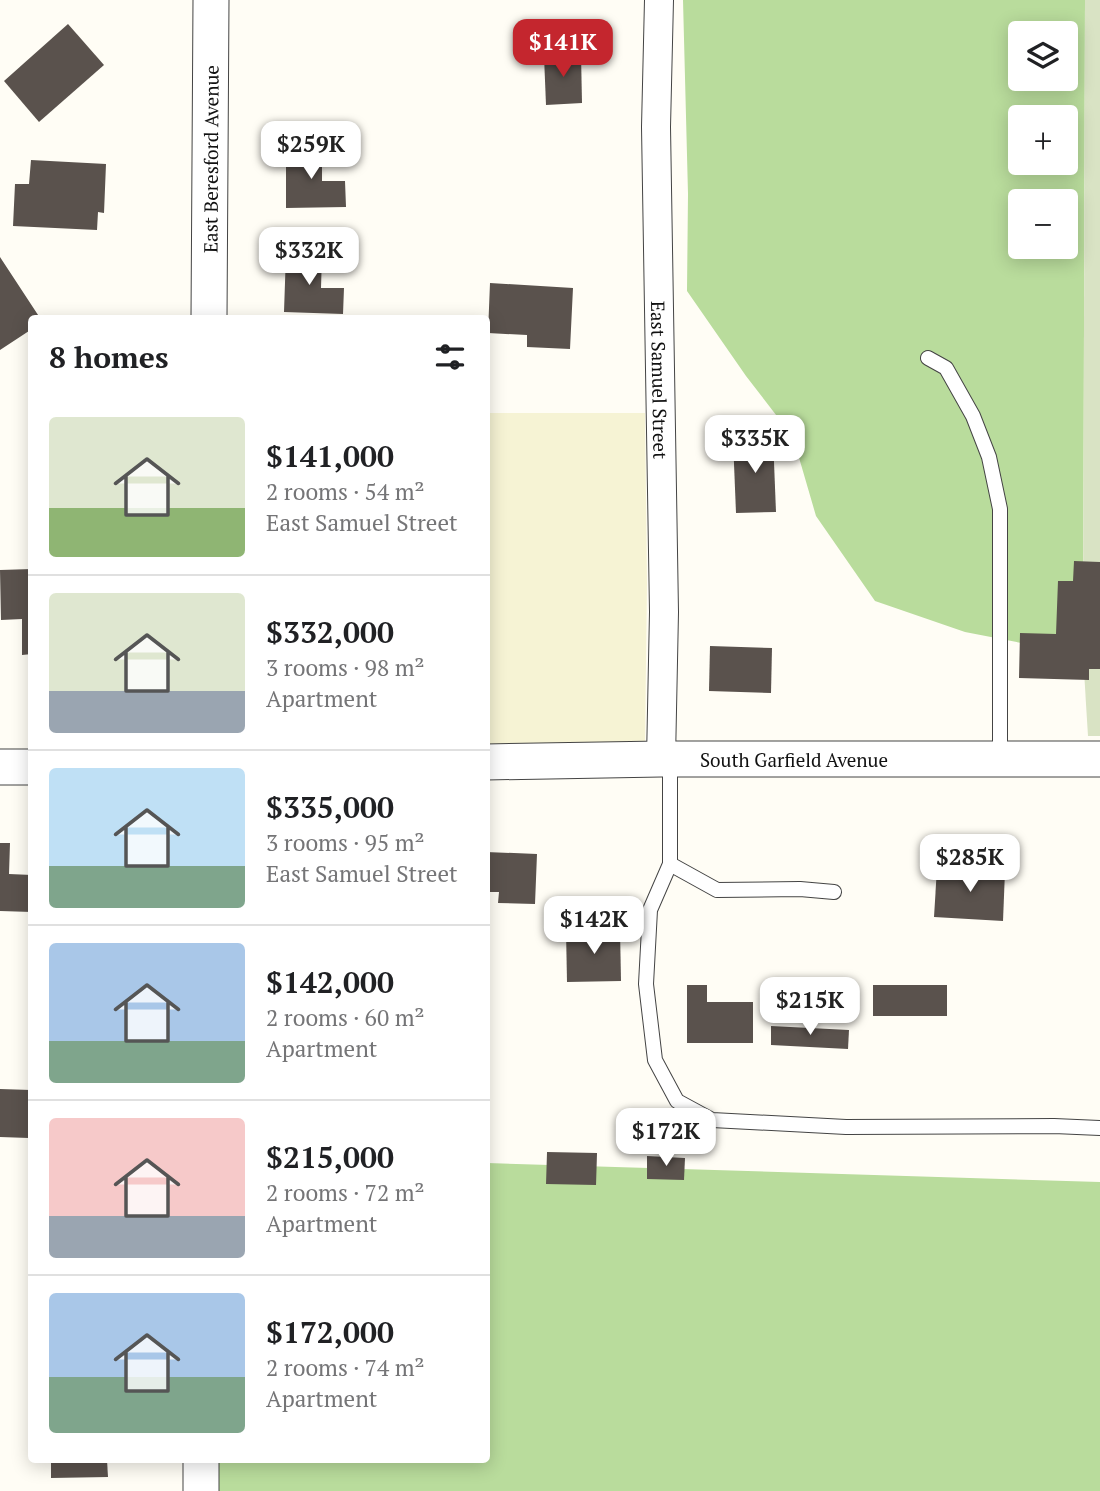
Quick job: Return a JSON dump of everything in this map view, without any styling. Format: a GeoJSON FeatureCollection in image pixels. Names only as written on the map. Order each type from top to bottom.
{"type":"FeatureCollection","features":[{"type":"Feature","properties":{"kind":"street","name":"East Beresford Avenue"},"geometry":{"type":"LineString","coordinates":[[209,315],[211,0]]}},
{"type":"Feature","properties":{"kind":"street","name":"East Samuel Street"},"geometry":{"type":"LineString","coordinates":[[659,0],[656,127],[666,759]]}},
{"type":"Feature","properties":{"kind":"street","name":"South Garfield Avenue"},"geometry":{"type":"LineString","coordinates":[[490,762],[1100,759]]}},
{"type":"Feature","properties":{"kind":"street"},"geometry":{"type":"LineString","coordinates":[[0,767],[28,767]]}},
{"type":"Feature","properties":{"kind":"street"},"geometry":{"type":"LineString","coordinates":[[201,1463],[201,1491]]}},
{"type":"Feature","properties":{"kind":"lane"},"geometry":{"type":"LineString","coordinates":[[928,358],[946,368],[972,416],[989,457],[1000,509],[1000,759]]}},
{"type":"Feature","properties":{"kind":"lane"},"geometry":{"type":"LineString","coordinates":[[666,759],[670,864],[650,910],[646,984],[655,1060],[677,1101],[712,1120],[846,1127],[1100,1128]]}},
{"type":"Feature","properties":{"kind":"lane"},"geometry":{"type":"LineString","coordinates":[[670,864],[718,890],[800,889],[834,892]]}},
{"type":"Feature","properties":{"kind":"shaded area"},"geometry":{"type":"Polygon","coordinates":[[[490,413],[645,413],[645,745],[490,747],[490,413]]]}},
{"type":"Feature","properties":{"kind":"green space"},"geometry":{"type":"Polygon","coordinates":[[[683,0],[1085,0],[1083,655],[965,632],[875,601],[816,516],[793,437],[746,376],[687,291],[688,194],[683,0]]]}},
{"type":"Feature","properties":{"kind":"green space"},"geometry":{"type":"Polygon","coordinates":[[[1085,0],[1100,0],[1100,736],[1088,736],[1083,655],[1085,0]]]}},
{"type":"Feature","properties":{"kind":"green space"},"geometry":{"type":"Polygon","coordinates":[[[490,1163],[1100,1182],[1100,1491],[218,1491],[218,1463],[490,1463],[490,1163]]]}},
{"type":"Feature","properties":{"kind":"building"},"geometry":{"type":"Polygon","coordinates":[[[68,24],[104,65],[39,122],[4,81],[68,24]]]}},
{"type":"Feature","properties":{"kind":"building"},"geometry":{"type":"Polygon","coordinates":[[[581,54],[582,103],[546,105],[544,56],[581,54]]]}},
{"type":"Feature","properties":{"kind":"building"},"geometry":{"type":"Polygon","coordinates":[[[286,147],[322,147],[322,181],[345,181],[346,207],[286,208],[286,147]]]}},
{"type":"Feature","properties":{"kind":"building"},"geometry":{"type":"Polygon","coordinates":[[[31,160],[106,164],[104,213],[98,212],[97,230],[13,226],[15,184],[29,184],[31,160]]]}},
{"type":"Feature","properties":{"kind":"building"},"geometry":{"type":"Polygon","coordinates":[[[286,253],[322,254],[321,288],[344,288],[343,314],[284,312],[286,253]]]}},
{"type":"Feature","properties":{"kind":"building"},"geometry":{"type":"Polygon","coordinates":[[[0,257],[38,315],[28,315],[28,332],[0,350],[0,257]]]}},
{"type":"Feature","properties":{"kind":"building"},"geometry":{"type":"Polygon","coordinates":[[[490,283],[573,288],[570,349],[527,347],[527,335],[490,333],[490,283]]]}},
{"type":"Feature","properties":{"kind":"building"},"geometry":{"type":"Polygon","coordinates":[[[773,437],[776,512],[736,513],[733,439],[773,437]]]}},
{"type":"Feature","properties":{"kind":"building"},"geometry":{"type":"Polygon","coordinates":[[[1074,561],[1100,562],[1100,669],[1089,669],[1089,680],[1019,678],[1020,633],[1056,634],[1058,581],[1073,581],[1074,561]]]}},
{"type":"Feature","properties":{"kind":"building"},"geometry":{"type":"Polygon","coordinates":[[[28,569],[28,654],[22,655],[22,619],[1,620],[0,570],[28,569]]]}},
{"type":"Feature","properties":{"kind":"building"},"geometry":{"type":"Polygon","coordinates":[[[710,646],[772,648],[771,693],[709,691],[710,646]]]}},
{"type":"Feature","properties":{"kind":"building"},"geometry":{"type":"Polygon","coordinates":[[[0,843],[10,843],[9,874],[28,875],[28,912],[0,911],[0,843]]]}},
{"type":"Feature","properties":{"kind":"building"},"geometry":{"type":"Polygon","coordinates":[[[490,852],[537,854],[535,904],[498,903],[499,892],[490,892],[490,852]]]}},
{"type":"Feature","properties":{"kind":"building"},"geometry":{"type":"Polygon","coordinates":[[[937,868],[1005,871],[1003,921],[934,917],[937,868]]]}},
{"type":"Feature","properties":{"kind":"building"},"geometry":{"type":"Polygon","coordinates":[[[620,929],[621,981],[567,982],[566,930],[620,929]]]}},
{"type":"Feature","properties":{"kind":"building"},"geometry":{"type":"Polygon","coordinates":[[[687,985],[707,985],[707,1002],[753,1002],[753,1043],[687,1043],[687,985]]]}},
{"type":"Feature","properties":{"kind":"building"},"geometry":{"type":"Polygon","coordinates":[[[873,985],[947,985],[947,1016],[873,1016],[873,985]]]}},
{"type":"Feature","properties":{"kind":"building"},"geometry":{"type":"Polygon","coordinates":[[[771,1026],[849,1030],[848,1049],[771,1045],[771,1026]]]}},
{"type":"Feature","properties":{"kind":"building"},"geometry":{"type":"Polygon","coordinates":[[[0,1089],[28,1090],[28,1138],[0,1137],[0,1089]]]}},
{"type":"Feature","properties":{"kind":"building"},"geometry":{"type":"Polygon","coordinates":[[[547,1152],[597,1153],[596,1185],[546,1184],[547,1152]]]}},
{"type":"Feature","properties":{"kind":"building"},"geometry":{"type":"Polygon","coordinates":[[[647,1156],[685,1158],[684,1180],[647,1179],[647,1156]]]}},
{"type":"Feature","properties":{"kind":"building"},"geometry":{"type":"Polygon","coordinates":[[[51,1463],[107,1463],[108,1477],[51,1478],[51,1463]]]}}]}
